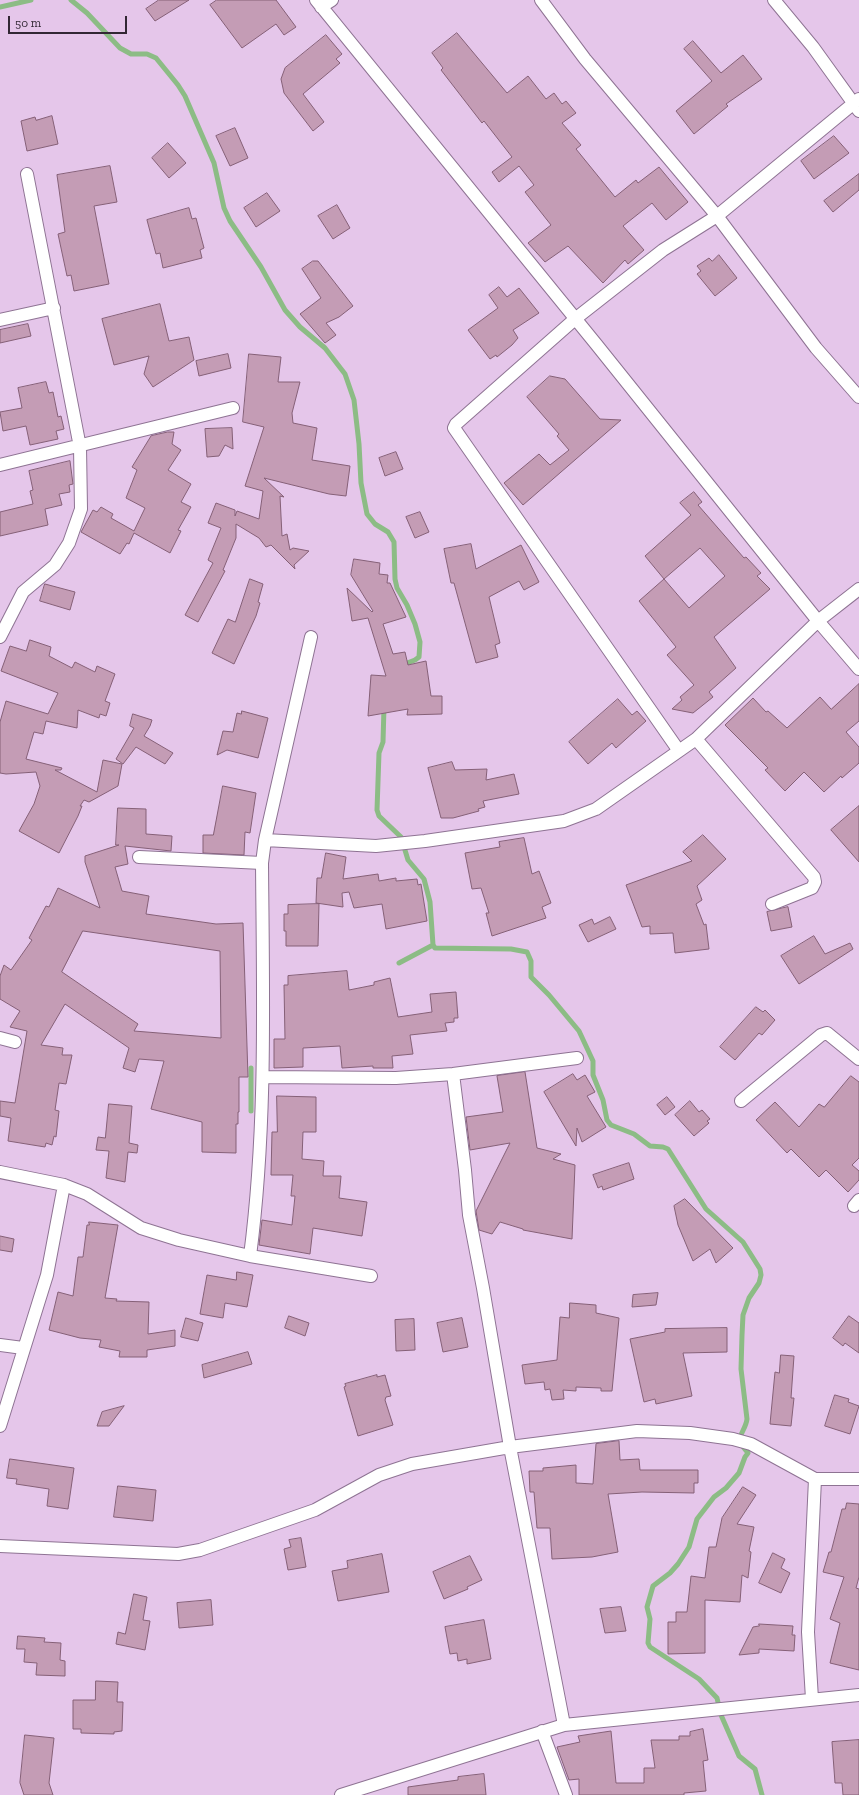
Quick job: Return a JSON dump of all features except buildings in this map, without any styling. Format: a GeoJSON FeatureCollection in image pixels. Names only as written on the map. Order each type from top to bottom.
{"type":"FeatureCollection","features":[{"type":"Feature","properties":{"kind":"street"},"geometry":{"type":"LineString","coordinates":[[332,0],[318,4],[575,318],[818,621],[859,669]]}},
{"type":"Feature","properties":{"kind":"street"},"geometry":{"type":"LineString","coordinates":[[541,0],[586,59],[717,216],[816,348],[859,397]]}},
{"type":"Feature","properties":{"kind":"street"},"geometry":{"type":"LineString","coordinates":[[679,751],[454,430],[456,424],[575,318],[663,250],[717,216],[857,105],[813,47],[774,0]]}},
{"type":"Feature","properties":{"kind":"street"},"geometry":{"type":"LineString","coordinates":[[0,637],[6,613],[23,592],[55,565],[69,543],[81,509],[80,447],[27,174]]}},
{"type":"Feature","properties":{"kind":"street"},"geometry":{"type":"LineString","coordinates":[[0,320],[54,308]]}},
{"type":"Feature","properties":{"kind":"street"},"geometry":{"type":"LineString","coordinates":[[0,465],[80,447],[233,408]]}},
{"type":"Feature","properties":{"kind":"street"},"geometry":{"type":"LineString","coordinates":[[265,840],[376,846],[425,841],[564,820],[596,809],[696,739],[818,621],[859,589]]}},
{"type":"Feature","properties":{"kind":"street"},"geometry":{"type":"LineString","coordinates":[[250,1256],[259,1181],[262,1077],[262,863],[265,840],[311,637]]}},
{"type":"Feature","properties":{"kind":"street"},"geometry":{"type":"LineString","coordinates":[[696,739],[814,877],[815,882],[812,888],[772,904]]}},
{"type":"Feature","properties":{"kind":"street"},"geometry":{"type":"LineString","coordinates":[[139,857],[262,863]]}},
{"type":"Feature","properties":{"kind":"street"},"geometry":{"type":"LineString","coordinates":[[741,1101],[821,1035],[827,1033],[859,1059]]}},
{"type":"Feature","properties":{"kind":"street"},"geometry":{"type":"LineString","coordinates":[[0,1038],[15,1042]]}},
{"type":"Feature","properties":{"kind":"street"},"geometry":{"type":"LineString","coordinates":[[262,1077],[396,1078],[453,1074],[577,1058]]}},
{"type":"Feature","properties":{"kind":"street"},"geometry":{"type":"LineString","coordinates":[[453,1074],[469,1215],[510,1447],[564,1724]]}},
{"type":"Feature","properties":{"kind":"street"},"geometry":{"type":"LineString","coordinates":[[0,1172],[64,1185],[87,1194],[141,1228],[179,1240],[250,1256],[371,1276]]}},
{"type":"Feature","properties":{"kind":"street"},"geometry":{"type":"LineString","coordinates":[[0,1426],[23,1348],[47,1275],[64,1185]]}},
{"type":"Feature","properties":{"kind":"street"},"geometry":{"type":"LineString","coordinates":[[0,1345],[23,1348]]}},
{"type":"Feature","properties":{"kind":"street"},"geometry":{"type":"LineString","coordinates":[[0,1546],[178,1554],[200,1550],[315,1510],[386,1472],[412,1464],[510,1447],[637,1431],[690,1433],[733,1439],[752,1444],[815,1479],[859,1479]]}},
{"type":"Feature","properties":{"kind":"street"},"geometry":{"type":"LineString","coordinates":[[812,1699],[808,1632],[815,1479]]}},
{"type":"Feature","properties":{"kind":"street"},"geometry":{"type":"LineString","coordinates":[[341,1795],[564,1724],[859,1695]]}},
{"type":"Feature","properties":{"kind":"street"},"geometry":{"type":"LineString","coordinates":[[542,1732],[566,1795]]}},
{"type":"Feature","properties":{"kind":"waterway"},"geometry":{"type":"LineString","coordinates":[[0,7],[31,0]]}},
{"type":"Feature","properties":{"kind":"waterway"},"geometry":{"type":"LineString","coordinates":[[71,0],[87,13],[120,48],[131,54],[147,54],[156,58],[178,85],[185,96],[214,163],[224,208],[230,221],[261,267],[285,310],[300,327],[325,348],[345,374],[354,400],[359,444],[361,483],[367,514],[375,524],[388,532],[394,542],[395,579],[397,588],[407,605],[415,624],[420,642],[419,657],[402,665]]}},
{"type":"Feature","properties":{"kind":"waterway"},"geometry":{"type":"LineString","coordinates":[[384,707],[383,742],[379,753],[377,810],[379,816],[401,837],[408,860],[424,879],[430,902],[433,945]]}},
{"type":"Feature","properties":{"kind":"waterway"},"geometry":{"type":"LineString","coordinates":[[433,945],[435,948],[511,949],[527,952],[531,961],[531,977],[549,995],[579,1031],[593,1061],[593,1075],[603,1100],[607,1120],[611,1125],[634,1134],[650,1146],[668,1149],[706,1209],[743,1242],[760,1269],[761,1275],[759,1283],[749,1298],[743,1315],[741,1369],[747,1419],[739,1442],[748,1453],[739,1473],[726,1488],[714,1497],[697,1519],[689,1547],[678,1564],[670,1573],[653,1586],[647,1607],[650,1619],[648,1643],[650,1647],[699,1679],[717,1698],[721,1715],[739,1756],[755,1769],[762,1795]]}},
{"type":"Feature","properties":{"kind":"waterway"},"geometry":{"type":"LineString","coordinates":[[399,963],[433,945]]}},
{"type":"Feature","properties":{"kind":"waterway"},"geometry":{"type":"LineString","coordinates":[[251,1068],[251,1111]]}}]}
